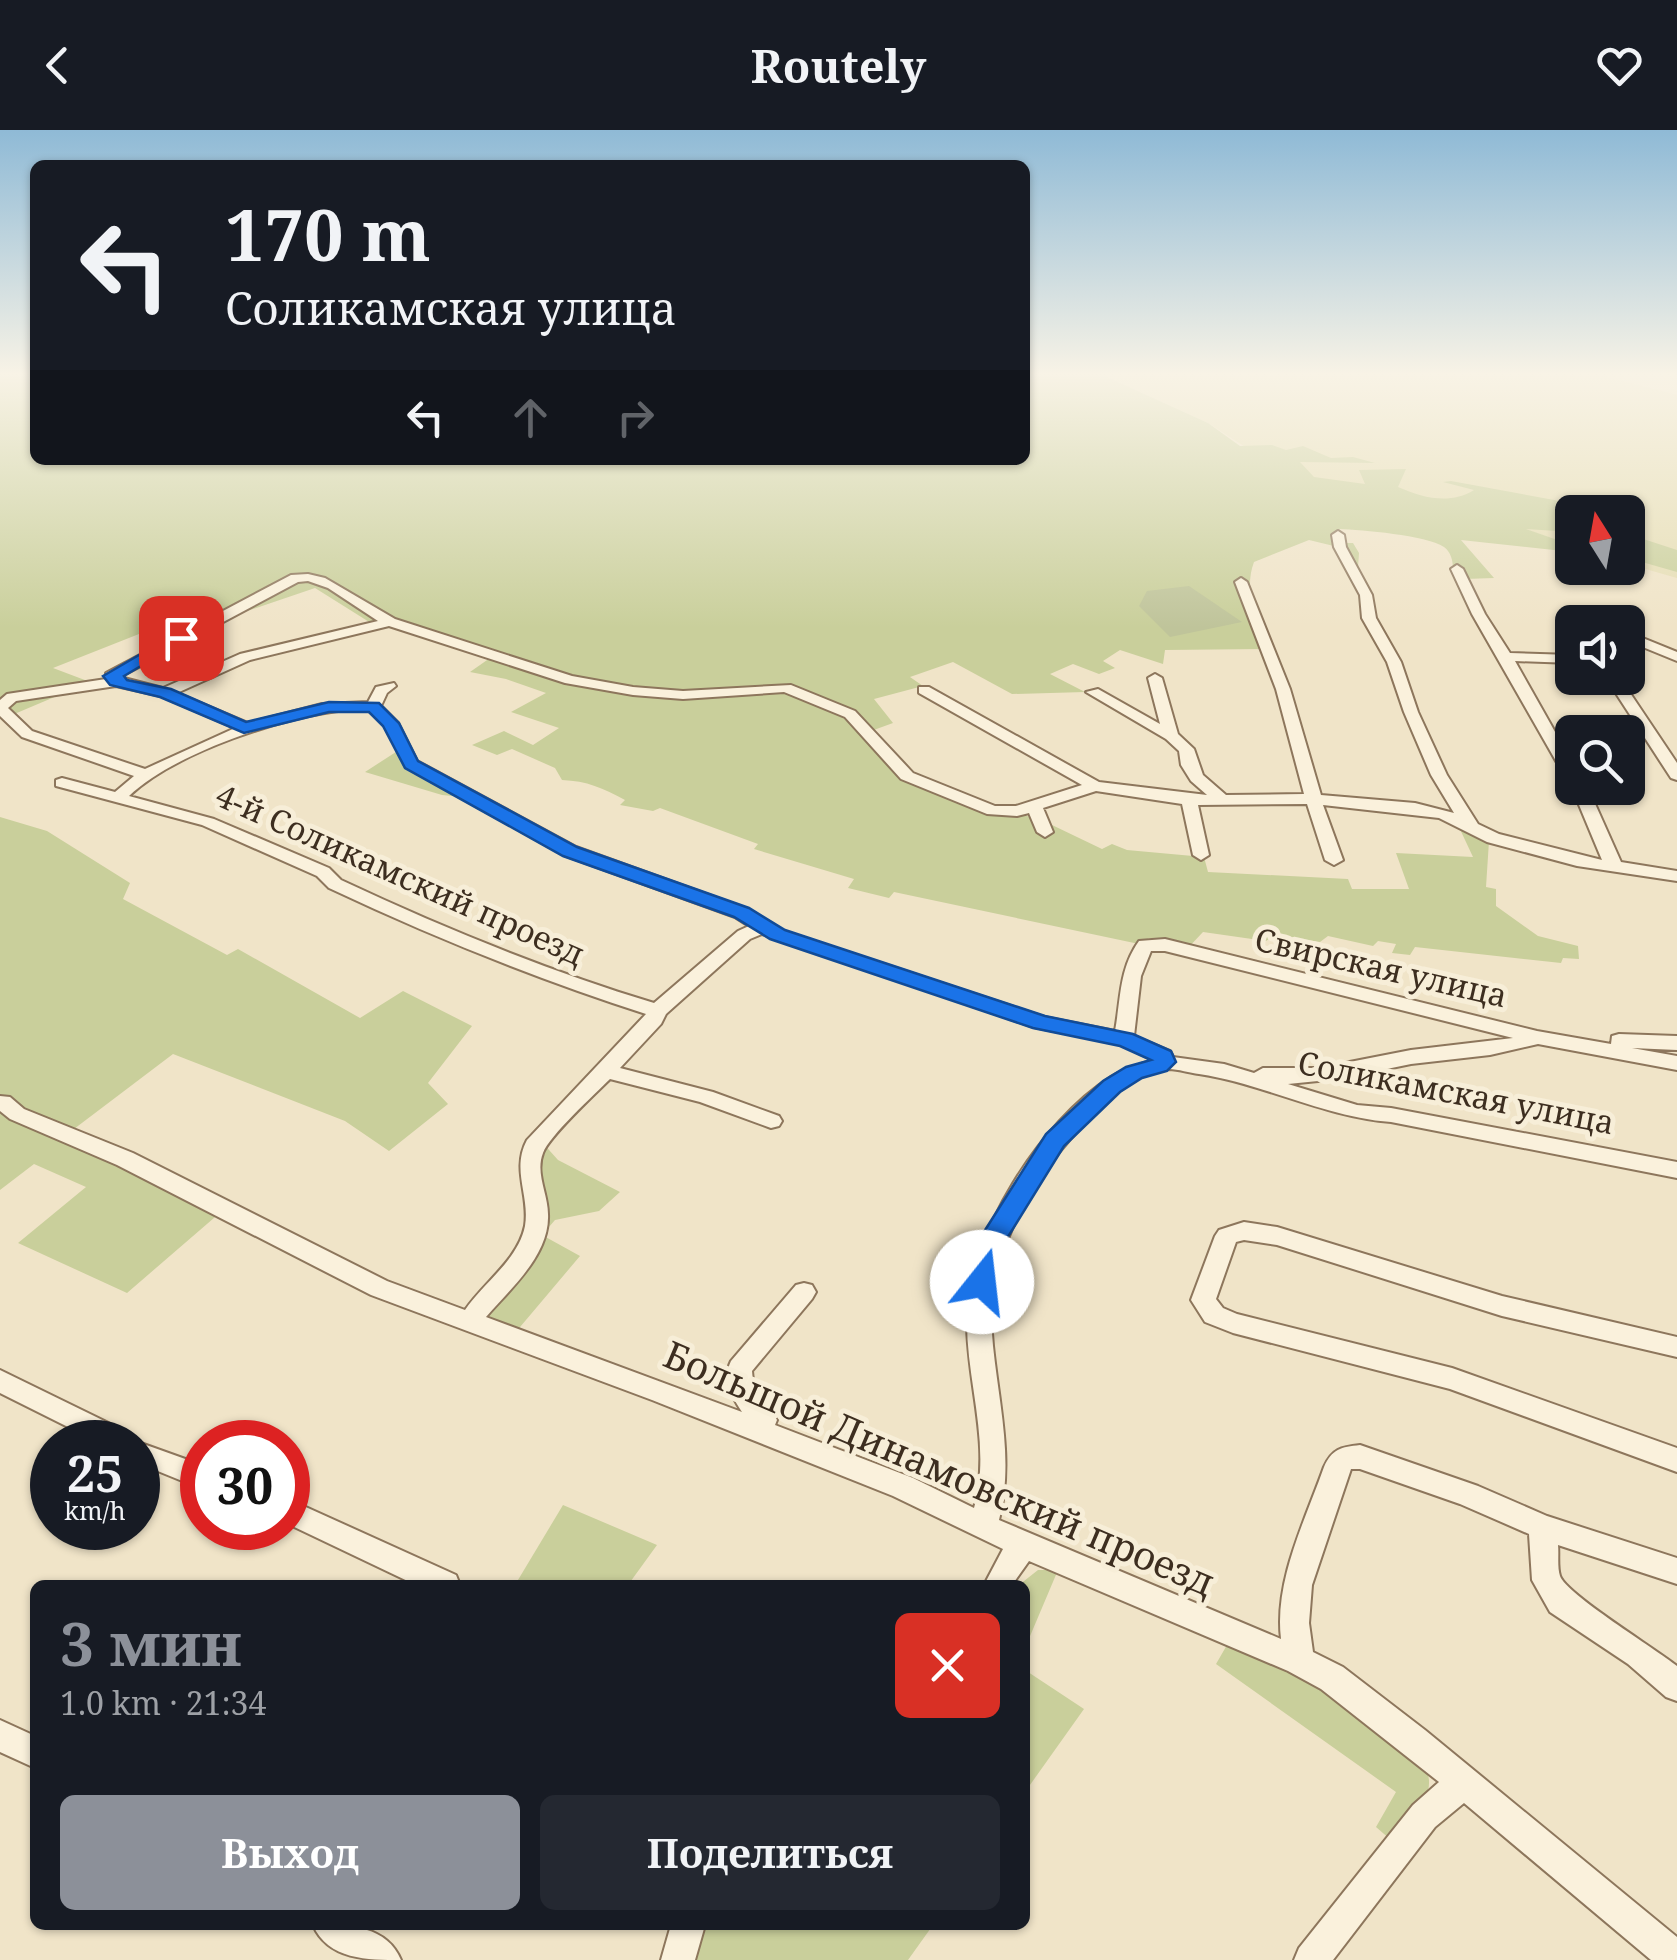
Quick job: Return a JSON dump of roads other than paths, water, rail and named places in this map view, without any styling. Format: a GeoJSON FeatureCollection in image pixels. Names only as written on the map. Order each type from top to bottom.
{"type":"FeatureCollection","features":[{"type":"Feature","properties":{"kind":"street"},"geometry":{"type":"LineString","coordinates":[[1338,535],[1366,595],[1369,618],[1394,662],[1432,759],[1472,828]]}},
{"type":"Feature","properties":{"kind":"street"},"geometry":{"type":"LineString","coordinates":[[1457,569],[1479,618],[1555,745]]}},
{"type":"Feature","properties":{"kind":"street"},"geometry":{"type":"LineString","coordinates":[[116,682],[119,680],[111,676],[295,578],[324,578],[372,614],[390,622],[570,680],[664,694],[786,688],[850,714],[907,776],[993,812],[1034,806],[1095,786]]}},
{"type":"Feature","properties":{"kind":"street"},"geometry":{"type":"LineString","coordinates":[[1240,582],[1272,653],[1321,834],[1334,860]]}},
{"type":"Feature","properties":{"kind":"street"},"geometry":{"type":"LineString","coordinates":[[165,693],[245,657],[390,622]]}},
{"type":"Feature","properties":{"kind":"street"},"geometry":{"type":"LineString","coordinates":[[1645,643],[1677,657]]}},
{"type":"Feature","properties":{"kind":"street"},"geometry":{"type":"LineString","coordinates":[[1505,657],[1555,658]]}},
{"type":"Feature","properties":{"kind":"street"},"geometry":{"type":"LineString","coordinates":[[1155,678],[1172,736]]}},
{"type":"Feature","properties":{"kind":"street"},"geometry":{"type":"LineString","coordinates":[[146,775],[26,734],[0,708],[12,697],[116,682],[165,693],[244,728]]}},
{"type":"Feature","properties":{"kind":"street"},"geometry":{"type":"LineString","coordinates":[[373,707],[382,690],[389,686]]}},
{"type":"Feature","properties":{"kind":"street"},"geometry":{"type":"LineString","coordinates":[[924,690],[1095,786],[1189,800],[1313,799],[1430,811],[1492,838],[1614,867],[1677,876]]}},
{"type":"Feature","properties":{"kind":"street"},"geometry":{"type":"LineString","coordinates":[[1093,692],[1172,736],[1186,749],[1198,778],[1224,801]]}},
{"type":"Feature","properties":{"kind":"street"},"geometry":{"type":"LineString","coordinates":[[1623,695],[1677,775]]}},
{"type":"Feature","properties":{"kind":"street"},"geometry":{"type":"LineString","coordinates":[[119,796],[146,775],[244,728],[329,707],[373,707],[391,723],[411,764],[570,852],[742,912],[762,927],[1041,1023],[1125,1039],[1163,1056],[1165,1062],[1112,1086],[1055,1140],[993,1238],[986,1259],[978,1318],[992,1440],[984,1523]]}},
{"type":"Feature","properties":{"kind":"street","name":"4-й Соликамский проезд"},"geometry":{"type":"LineString","coordinates":[[62,783],[208,822],[323,872],[335,884],[428,928],[552,978],[657,1011]]}},
{"type":"Feature","properties":{"kind":"street"},"geometry":{"type":"LineString","coordinates":[[1189,800],[1201,855]]}},
{"type":"Feature","properties":{"kind":"street"},"geometry":{"type":"LineString","coordinates":[[1587,805],[1614,867]]}},
{"type":"Feature","properties":{"kind":"street"},"geometry":{"type":"LineString","coordinates":[[1034,806],[1045,832]]}},
{"type":"Feature","properties":{"kind":"street"},"geometry":{"type":"LineString","coordinates":[[472,1324],[534,1234],[537,1218],[528,1172],[534,1145],[654,1020],[657,1011],[744,935],[762,927]]}},
{"type":"Feature","properties":{"kind":"street","name":"Свирская улица"},"geometry":{"type":"LineString","coordinates":[[1125,1039],[1131,1004],[1129,986],[1136,959],[1151,943],[1536,1037],[1677,1064]]}},
{"type":"Feature","properties":{"kind":"street"},"geometry":{"type":"LineString","coordinates":[[1224,1071],[1311,1077],[1536,1037]]}},
{"type":"Feature","properties":{"kind":"street","name":"Свирская улица"},"geometry":{"type":"LineString","coordinates":[[1598,1046],[1601,1042],[1677,1043]]}},
{"type":"Feature","properties":{"kind":"street","name":"Соликамская улица"},"geometry":{"type":"LineString","coordinates":[[1165,1062],[1224,1071],[1356,1112],[1391,1115],[1677,1170]]}},
{"type":"Feature","properties":{"kind":"street"},"geometry":{"type":"LineString","coordinates":[[607,1071],[706,1096],[762,1120],[771,1120]]}},
{"type":"Feature","properties":{"kind":"street","name":"Большой Динамовский проезд"},"geometry":{"type":"LineString","coordinates":[[2,1102],[17,1114],[125,1159],[379,1288],[760,1430],[984,1523],[1024,1546],[1332,1678],[1677,1959]]}},
{"type":"Feature","properties":{"kind":"street"},"geometry":{"type":"LineString","coordinates":[[1677,1347],[1502,1306],[1277,1236],[1244,1231],[1227,1236],[1203,1300],[1214,1315],[1233,1324],[1452,1379],[1677,1460]]}},
{"type":"Feature","properties":{"kind":"street"},"geometry":{"type":"LineString","coordinates":[[760,1430],[764,1420],[748,1402],[738,1380],[740,1368],[804,1292]]}},
{"type":"Feature","properties":{"kind":"street"},"geometry":{"type":"LineString","coordinates":[[0,1381],[78,1420]]}},
{"type":"Feature","properties":{"kind":"street"},"geometry":{"type":"LineString","coordinates":[[1298,1661],[1294,1623],[1298,1584],[1337,1467],[1344,1458],[1360,1457],[1396,1469],[1543,1527],[1677,1572]]}},
{"type":"Feature","properties":{"kind":"street"},"geometry":{"type":"LineString","coordinates":[[310,1520],[435,1580]]}},
{"type":"Feature","properties":{"kind":"street"},"geometry":{"type":"LineString","coordinates":[[1543,1527],[1546,1580],[1560,1602],[1639,1654],[1677,1686]]}},
{"type":"Feature","properties":{"kind":"street"},"geometry":{"type":"LineString","coordinates":[[1000,1580],[1024,1546]]}},
{"type":"Feature","properties":{"kind":"street"},"geometry":{"type":"LineString","coordinates":[[0,1736],[30,1750]]}},
{"type":"Feature","properties":{"kind":"street"},"geometry":{"type":"LineString","coordinates":[[1311,1960],[1424,1816],[1463,1782]]}},
{"type":"Feature","properties":{"kind":"street"},"geometry":{"type":"LineString","coordinates":[[338,1930],[384,1960]]}},
{"type":"Feature","properties":{"kind":"street"},"geometry":{"type":"LineString","coordinates":[[678,1960],[687,1930]]}}]}
